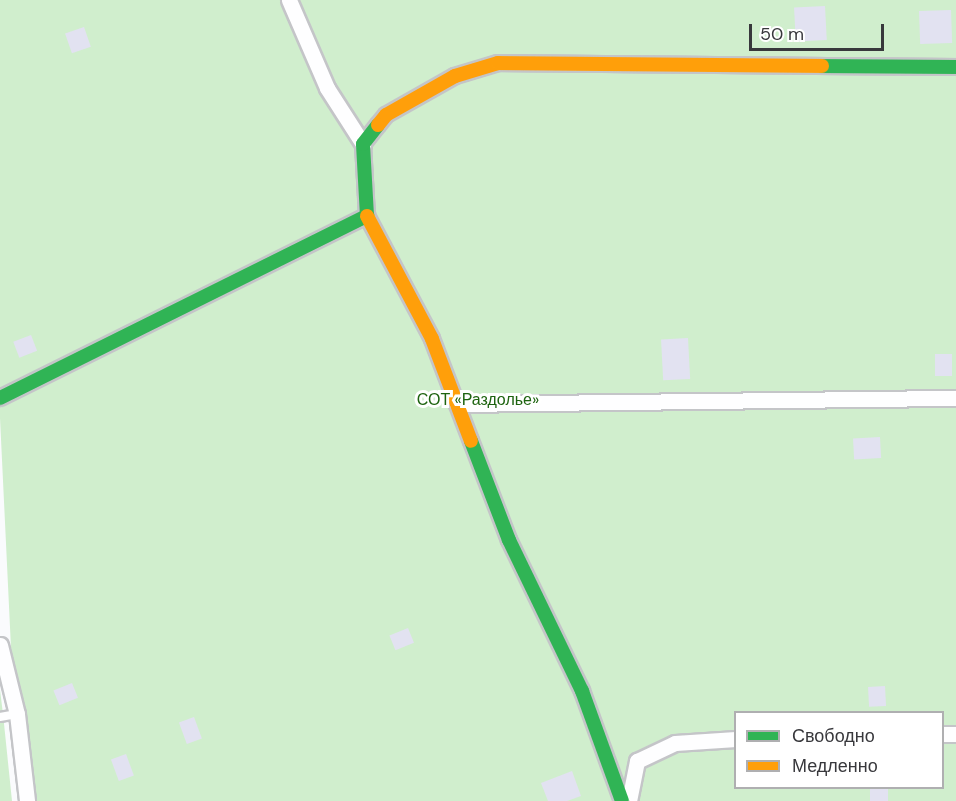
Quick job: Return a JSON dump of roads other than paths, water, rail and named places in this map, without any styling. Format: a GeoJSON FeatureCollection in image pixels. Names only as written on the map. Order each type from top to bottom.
{"type":"FeatureCollection","features":[{"type":"Feature","properties":{"kind":"street"},"geometry":{"type":"LineString","coordinates":[[289,0],[327,88],[363,144],[367,216],[432,339],[509,540],[582,691],[622,801]]}},
{"type":"Feature","properties":{"kind":"street"},"geometry":{"type":"LineString","coordinates":[[363,144],[386,115],[417,95],[455,76],[498,63],[956,67]]}},
{"type":"Feature","properties":{"kind":"street"},"geometry":{"type":"LineString","coordinates":[[0,398],[367,216]]}},
{"type":"Feature","properties":{"kind":"street"},"geometry":{"type":"LineString","coordinates":[[457,404],[956,398]]}},
{"type":"Feature","properties":{"kind":"street"},"geometry":{"type":"LineString","coordinates":[[0,645],[17,714],[27,801]]}},
{"type":"Feature","properties":{"kind":"street"},"geometry":{"type":"LineString","coordinates":[[629,801],[637,761],[675,743],[734,739]]}},
{"type":"Feature","properties":{"kind":"lane"},"geometry":{"type":"LineString","coordinates":[[0,717],[17,714]]}},
{"type":"Feature","properties":{"kind":"park label","name":"СОТ «Раздолье»"},"geometry":{"type":"Point","coordinates":[478,400]}}]}
